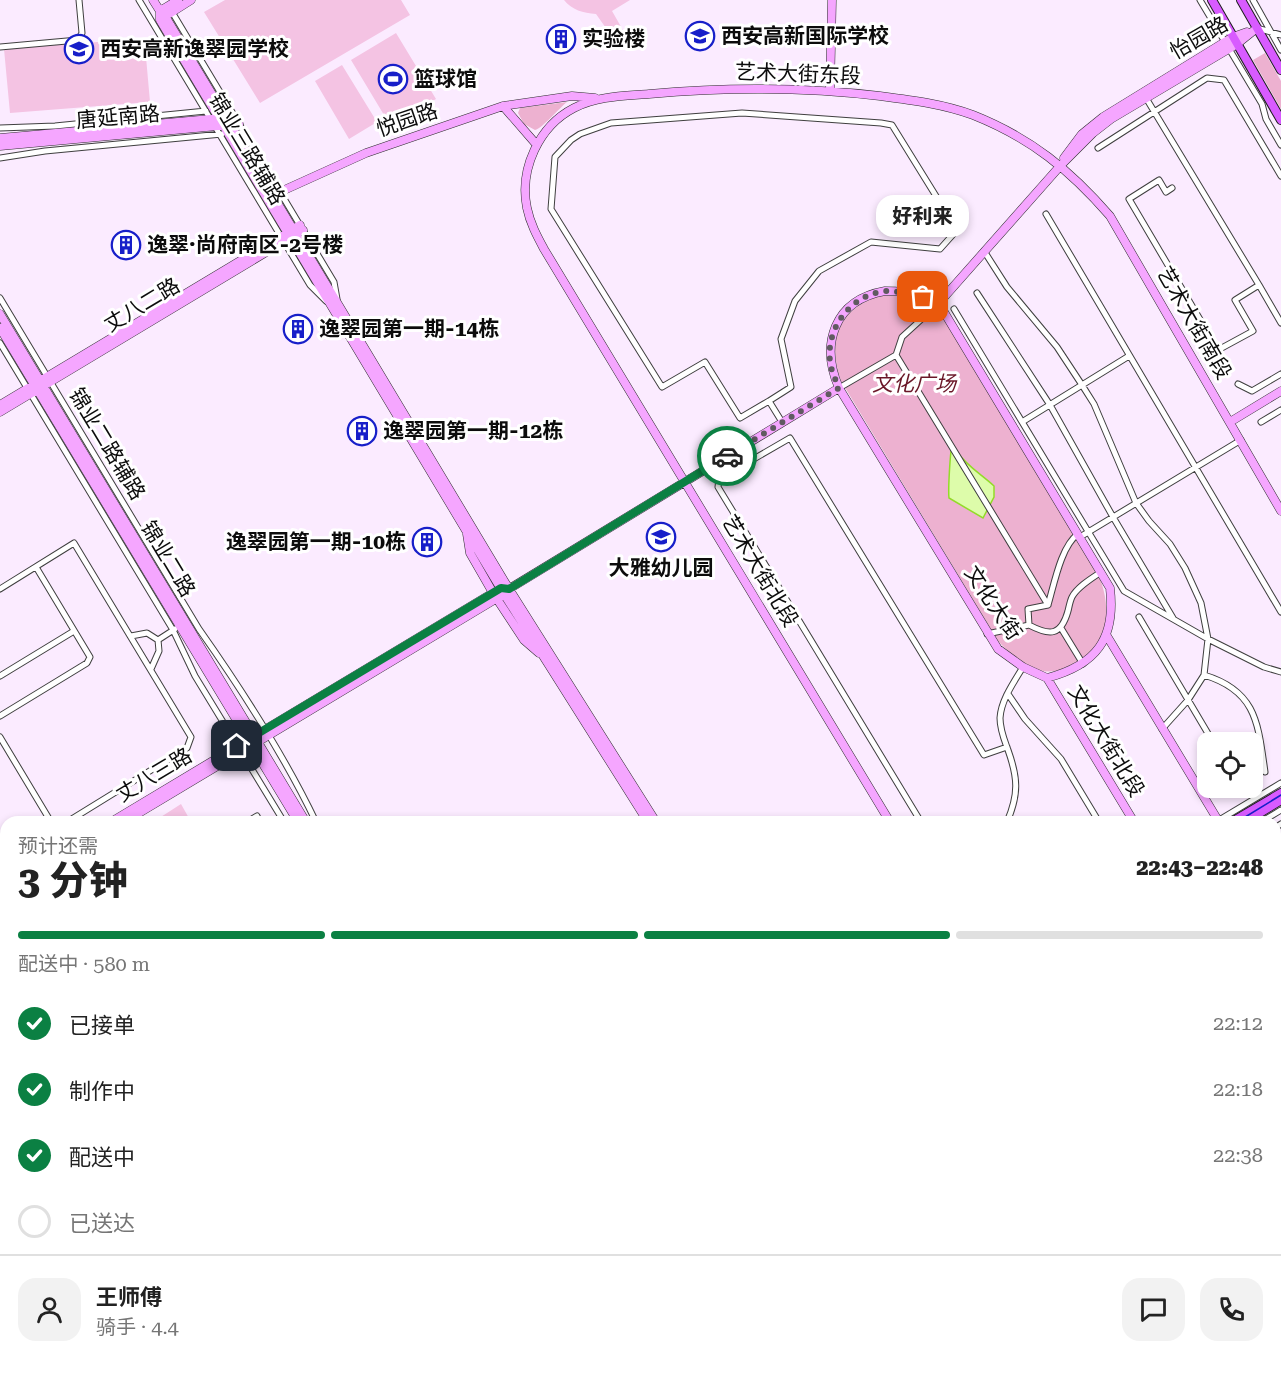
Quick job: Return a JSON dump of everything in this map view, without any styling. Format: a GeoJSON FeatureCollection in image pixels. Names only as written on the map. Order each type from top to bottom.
{"type":"FeatureCollection","features":[{"type":"Feature","properties":{"kind":"main road"},"geometry":{"type":"LineString","coordinates":[[1212,0],[1231,43],[1281,120]]}},
{"type":"Feature","properties":{"kind":"main road"},"geometry":{"type":"LineString","coordinates":[[1241,0],[1281,70]]}},
{"type":"Feature","properties":{"kind":"main road"},"geometry":{"type":"LineString","coordinates":[[1242,816],[1281,793]]}},
{"type":"Feature","properties":{"kind":"main road"},"geometry":{"type":"LineString","coordinates":[[1255,816],[1281,800]]}},
{"type":"Feature","properties":{"kind":"street"},"geometry":{"type":"LineString","coordinates":[[0,47],[78,40],[82,33],[79,0]]}},
{"type":"Feature","properties":{"kind":"street","name":"锦业三路辅路"},"geometry":{"type":"LineString","coordinates":[[139,0],[210,111]]}},
{"type":"Feature","properties":{"kind":"street"},"geometry":{"type":"LineString","coordinates":[[153,0],[164,15],[223,122],[273,194],[292,233],[501,592],[524,640],[547,661],[644,816]]}},
{"type":"Feature","properties":{"kind":"street"},"geometry":{"type":"LineString","coordinates":[[164,15],[178,0]]}},
{"type":"Feature","properties":{"kind":"street"},"geometry":{"type":"LineString","coordinates":[[164,15],[191,0]]}},
{"type":"Feature","properties":{"kind":"street"},"geometry":{"type":"LineString","coordinates":[[830,91],[832,0]]}},
{"type":"Feature","properties":{"kind":"street"},"geometry":{"type":"LineString","coordinates":[[1200,0],[1231,43],[1262,105],[1266,119],[1281,145]]}},
{"type":"Feature","properties":{"kind":"street"},"geometry":{"type":"LineString","coordinates":[[1252,0],[1281,50]]}},
{"type":"Feature","properties":{"kind":"street"},"geometry":{"type":"LineString","coordinates":[[164,15],[210,111],[223,122],[224,134],[273,194]]}},
{"type":"Feature","properties":{"kind":"street","name":"锦业三路辅路"},"geometry":{"type":"LineString","coordinates":[[164,15],[223,122]]}},
{"type":"Feature","properties":{"kind":"street"},"geometry":{"type":"LineString","coordinates":[[1257,28],[1281,35]]}},
{"type":"Feature","properties":{"kind":"street","name":"怡园路"},"geometry":{"type":"LineString","coordinates":[[1060,165],[1082,134],[1103,117],[1257,28]]}},
{"type":"Feature","properties":{"kind":"street","name":"怡园路"},"geometry":{"type":"LineString","coordinates":[[938,304],[1060,165],[1101,126],[1231,43]]}},
{"type":"Feature","properties":{"kind":"street"},"geometry":{"type":"LineString","coordinates":[[1098,148],[1207,78],[1224,80],[1281,176]]}},
{"type":"Feature","properties":{"kind":"street","name":"艺术大街东段"},"geometry":{"type":"LineString","coordinates":[[536,144],[566,112],[576,106],[601,98],[696,90],[830,91],[916,101],[970,114],[1037,149],[1060,165]]}},
{"type":"Feature","properties":{"kind":"street","name":"悦园路"},"geometry":{"type":"LineString","coordinates":[[273,194],[366,153],[502,106],[572,96],[601,98]]}},
{"type":"Feature","properties":{"kind":"street"},"geometry":{"type":"LineString","coordinates":[[1146,98],[1281,323]]}},
{"type":"Feature","properties":{"kind":"street"},"geometry":{"type":"LineString","coordinates":[[502,106],[536,144]]}},
{"type":"Feature","properties":{"kind":"street"},"geometry":{"type":"LineString","coordinates":[[0,128],[55,126],[210,111]]}},
{"type":"Feature","properties":{"kind":"street"},"geometry":{"type":"LineString","coordinates":[[742,113],[892,125],[957,230],[940,249],[871,242],[819,271],[795,300],[781,339],[791,387],[769,401],[740,418],[705,362],[662,387],[551,209],[555,157],[571,140],[589,130],[611,123],[742,113]]}},
{"type":"Feature","properties":{"kind":"street","name":"唐延南路"},"geometry":{"type":"LineString","coordinates":[[0,138],[223,122]]}},
{"type":"Feature","properties":{"kind":"street","name":"唐延南路"},"geometry":{"type":"LineString","coordinates":[[0,146],[223,122]]}},
{"type":"Feature","properties":{"kind":"street"},"geometry":{"type":"LineString","coordinates":[[0,158],[45,151],[224,134]]}},
{"type":"Feature","properties":{"kind":"street","name":"锦业三路辅路"},"geometry":{"type":"LineString","coordinates":[[224,134],[292,233],[310,285],[336,306]]}},
{"type":"Feature","properties":{"kind":"street","name":"艺术大街北段"},"geometry":{"type":"LineString","coordinates":[[536,144],[525,187],[526,206],[531,224],[544,249],[886,816]]}},
{"type":"Feature","properties":{"kind":"street","name":"艺术大街南段"},"geometry":{"type":"LineString","coordinates":[[1060,165],[1088,191],[1116,224],[1281,511]]}},
{"type":"Feature","properties":{"kind":"street"},"geometry":{"type":"LineString","coordinates":[[1172,188],[1166,192],[1159,180],[1129,199],[1218,350],[1253,331],[1235,300],[1259,285]]}},
{"type":"Feature","properties":{"kind":"street"},"geometry":{"type":"LineString","coordinates":[[1046,214],[1281,612]]}},
{"type":"Feature","properties":{"kind":"street","name":"丈八二路"},"geometry":{"type":"LineString","coordinates":[[0,405],[38,385],[292,233]]}},
{"type":"Feature","properties":{"kind":"street"},"geometry":{"type":"LineString","coordinates":[[984,250],[1007,287],[1057,347],[1094,404],[1136,503],[1170,544],[1185,568],[1201,603],[1208,639],[1204,675],[1188,700],[1162,729]]}},
{"type":"Feature","properties":{"kind":"street","name":"文化大街"},"geometry":{"type":"LineString","coordinates":[[938,304],[923,297],[896,291],[867,295],[851,305],[840,319],[831,338],[830,361],[839,388],[987,634],[998,649],[1023,667],[1047,678]]}},
{"type":"Feature","properties":{"kind":"street"},"geometry":{"type":"LineString","coordinates":[[977,293],[1050,405],[1174,620]]}},
{"type":"Feature","properties":{"kind":"street","name":"锦业二路辅路"},"geometry":{"type":"LineString","coordinates":[[0,298],[38,385]]}},
{"type":"Feature","properties":{"kind":"street"},"geometry":{"type":"LineString","coordinates":[[501,592],[896,355],[902,337],[938,304],[1110,588],[1112,606],[1107,636],[1098,650],[1083,664],[1065,674],[1047,678]]}},
{"type":"Feature","properties":{"kind":"street"},"geometry":{"type":"LineString","coordinates":[[336,306],[501,592],[652,816]]}},
{"type":"Feature","properties":{"kind":"street"},"geometry":{"type":"LineString","coordinates":[[954,309],[1124,591],[1208,639],[1264,667],[1281,672]]}},
{"type":"Feature","properties":{"kind":"street","name":"锦业二路"},"geometry":{"type":"LineString","coordinates":[[0,314],[38,385],[179,626],[302,816]]}},
{"type":"Feature","properties":{"kind":"street","name":"锦业二路"},"geometry":{"type":"LineString","coordinates":[[0,328],[38,385]]}},
{"type":"Feature","properties":{"kind":"street","name":"锦业二路辅路"},"geometry":{"type":"LineString","coordinates":[[0,343],[38,385],[225,666],[303,794],[313,816]]}},
{"type":"Feature","properties":{"kind":"street"},"geometry":{"type":"LineString","coordinates":[[896,355],[1048,605]]}},
{"type":"Feature","properties":{"kind":"street"},"geometry":{"type":"LineString","coordinates":[[1022,422],[1129,356]]}},
{"type":"Feature","properties":{"kind":"street"},"geometry":{"type":"LineString","coordinates":[[1238,384],[1252,391],[1281,374]]}},
{"type":"Feature","properties":{"kind":"street","name":"丈八二路"},"geometry":{"type":"LineString","coordinates":[[0,412],[38,385]]}},
{"type":"Feature","properties":{"kind":"street"},"geometry":{"type":"LineString","coordinates":[[1230,422],[1281,392]]}},
{"type":"Feature","properties":{"kind":"street"},"geometry":{"type":"LineString","coordinates":[[769,401],[782,422]]}},
{"type":"Feature","properties":{"kind":"street"},"geometry":{"type":"LineString","coordinates":[[1261,422],[1281,410]]}},
{"type":"Feature","properties":{"kind":"street"},"geometry":{"type":"LineString","coordinates":[[917,816],[718,487],[719,479],[790,438],[984,754],[1007,747]]}},
{"type":"Feature","properties":{"kind":"street"},"geometry":{"type":"LineString","coordinates":[[1048,605],[1061,561],[1072,538],[1089,531],[1241,440]]}},
{"type":"Feature","properties":{"kind":"street"},"geometry":{"type":"LineString","coordinates":[[0,589],[74,543],[191,737],[187,748],[78,816]]}},
{"type":"Feature","properties":{"kind":"street"},"geometry":{"type":"LineString","coordinates":[[0,716],[87,663],[90,657],[36,567]]}},
{"type":"Feature","properties":{"kind":"street"},"geometry":{"type":"LineString","coordinates":[[987,634],[1029,625],[1043,632],[1052,632],[1061,628],[1065,622],[1072,596],[1101,572]]}},
{"type":"Feature","properties":{"kind":"street","name":"丈八三路"},"geometry":{"type":"LineString","coordinates":[[130,816],[501,592]]}},
{"type":"Feature","properties":{"kind":"street"},"geometry":{"type":"LineString","coordinates":[[1029,625],[1028,609],[1048,605]]}},
{"type":"Feature","properties":{"kind":"street"},"geometry":{"type":"LineString","coordinates":[[1139,617],[1207,732]]}},
{"type":"Feature","properties":{"kind":"street"},"geometry":{"type":"LineString","coordinates":[[158,639],[179,626],[195,676],[280,816]]}},
{"type":"Feature","properties":{"kind":"street"},"geometry":{"type":"LineString","coordinates":[[1061,628],[1083,664]]}},
{"type":"Feature","properties":{"kind":"street"},"geometry":{"type":"LineString","coordinates":[[0,676],[74,631]]}},
{"type":"Feature","properties":{"kind":"street"},"geometry":{"type":"LineString","coordinates":[[131,636],[147,633],[158,639]]}},
{"type":"Feature","properties":{"kind":"street"},"geometry":{"type":"LineString","coordinates":[[1107,636],[1214,816]]}},
{"type":"Feature","properties":{"kind":"street"},"geometry":{"type":"LineString","coordinates":[[151,669],[159,651],[158,639]]}},
{"type":"Feature","properties":{"kind":"street"},"geometry":{"type":"LineString","coordinates":[[1009,816],[1017,791],[1015,770],[1000,730],[1000,715],[1008,694],[1023,667]]}},
{"type":"Feature","properties":{"kind":"street"},"geometry":{"type":"LineString","coordinates":[[1204,675],[1219,679],[1244,697],[1258,725],[1264,772]]}},
{"type":"Feature","properties":{"kind":"street","name":"文化大街北段"},"geometry":{"type":"LineString","coordinates":[[1047,678],[1130,816]]}},
{"type":"Feature","properties":{"kind":"street"},"geometry":{"type":"LineString","coordinates":[[1008,694],[1025,719],[1060,759],[1095,816]]}},
{"type":"Feature","properties":{"kind":"street"},"geometry":{"type":"LineString","coordinates":[[0,737],[47,816]]}},
{"type":"Feature","properties":{"kind":"street","name":"锦业二路"},"geometry":{"type":"LineString","coordinates":[[253,740],[295,816]]}},
{"type":"Feature","properties":{"kind":"street"},"geometry":{"type":"LineString","coordinates":[[1228,816],[1281,783]]}},
{"type":"Feature","properties":{"kind":"green space"},"geometry":{"type":"Polygon","coordinates":[[[1265,53],[1281,81],[1281,109],[1253,60],[1265,53]]]}},
{"type":"Feature","properties":{"kind":"green space"},"geometry":{"type":"Polygon","coordinates":[[[567,102],[535,130],[524,124],[518,113],[520,108],[567,102]]]}},
{"type":"Feature","properties":{"kind":"green space","name":"文化广场"},"geometry":{"type":"Polygon","coordinates":[[[883,295],[921,302],[936,311],[950,326],[1099,576],[1106,601],[1105,626],[1095,648],[1087,657],[1075,664],[1055,671],[1037,670],[1018,660],[998,641],[841,381],[835,352],[840,327],[856,307],[883,295]]]}},
{"type":"Feature","properties":{"kind":"shaded area"},"geometry":{"type":"Polygon","coordinates":[[[225,0],[401,0],[410,15],[260,103],[204,12],[225,0]]]}},
{"type":"Feature","properties":{"kind":"shaded area"},"geometry":{"type":"Polygon","coordinates":[[[564,0],[630,0],[612,11],[624,32],[613,38],[596,14],[578,10],[564,0]]]}},
{"type":"Feature","properties":{"kind":"shaded area","name":"篮球馆"},"geometry":{"type":"Polygon","coordinates":[[[396,33],[436,99],[390,125],[351,60],[396,33]]]}},
{"type":"Feature","properties":{"kind":"shaded area"},"geometry":{"type":"Polygon","coordinates":[[[124,40],[146,57],[150,102],[10,113],[4,49],[124,40]]]}},
{"type":"Feature","properties":{"kind":"shaded area"},"geometry":{"type":"Polygon","coordinates":[[[342,65],[377,122],[349,139],[315,81],[342,65]]]}},
{"type":"Feature","properties":{"kind":"shaded area"},"geometry":{"type":"Polygon","coordinates":[[[951,451],[958,453],[994,486],[994,497],[983,518],[949,498],[951,451]]]}},
{"type":"Feature","properties":{"kind":"shaded area"},"geometry":{"type":"Polygon","coordinates":[[[181,804],[188,816],[162,816],[181,804]]]}},
{"type":"Feature","properties":{"kind":"tram line"},"geometry":{"type":"LineString","coordinates":[[1247,816],[1281,795]]}},
{"type":"Feature","properties":{"kind":"way so far"},"geometry":{"type":"LineString","coordinates":[[727,456],[839,388],[830,361],[831,338],[835,327],[851,305],[867,295],[885,291],[906,292],[923,297]]}},
{"type":"Feature","properties":{"kind":"place","name":"西安高新国际学校"},"geometry":{"type":"Point","coordinates":[700,36]}},
{"type":"Feature","properties":{"kind":"place","name":"实验楼"},"geometry":{"type":"Point","coordinates":[561,39]}},
{"type":"Feature","properties":{"kind":"place","name":"西安高新逸翠园学校"},"geometry":{"type":"Point","coordinates":[79,49]}},
{"type":"Feature","properties":{"kind":"place","name":"篮球馆"},"geometry":{"type":"Point","coordinates":[393,79]}},
{"type":"Feature","properties":{"kind":"place","name":"逸翠·尚府南区-2号楼"},"geometry":{"type":"Point","coordinates":[126,245]}},
{"type":"Feature","properties":{"kind":"place","name":"好利来"},"geometry":{"type":"Point","coordinates":[923,297]}},
{"type":"Feature","properties":{"kind":"place","name":"逸翠园第一期-14栋"},"geometry":{"type":"Point","coordinates":[298,329]}},
{"type":"Feature","properties":{"kind":"place","name":"逸翠园第一期-12栋"},"geometry":{"type":"Point","coordinates":[362,431]}},
{"type":"Feature","properties":{"kind":"place","name":"大雅幼儿园"},"geometry":{"type":"Point","coordinates":[661,537]}},
{"type":"Feature","properties":{"kind":"place","name":"逸翠园第一期-10栋"},"geometry":{"type":"Point","coordinates":[427,542]}},
{"type":"Feature","properties":{"kind":"route"},"geometry":{"type":"LineString","coordinates":[[237,746],[501,588],[509,589],[727,456]]}}]}
